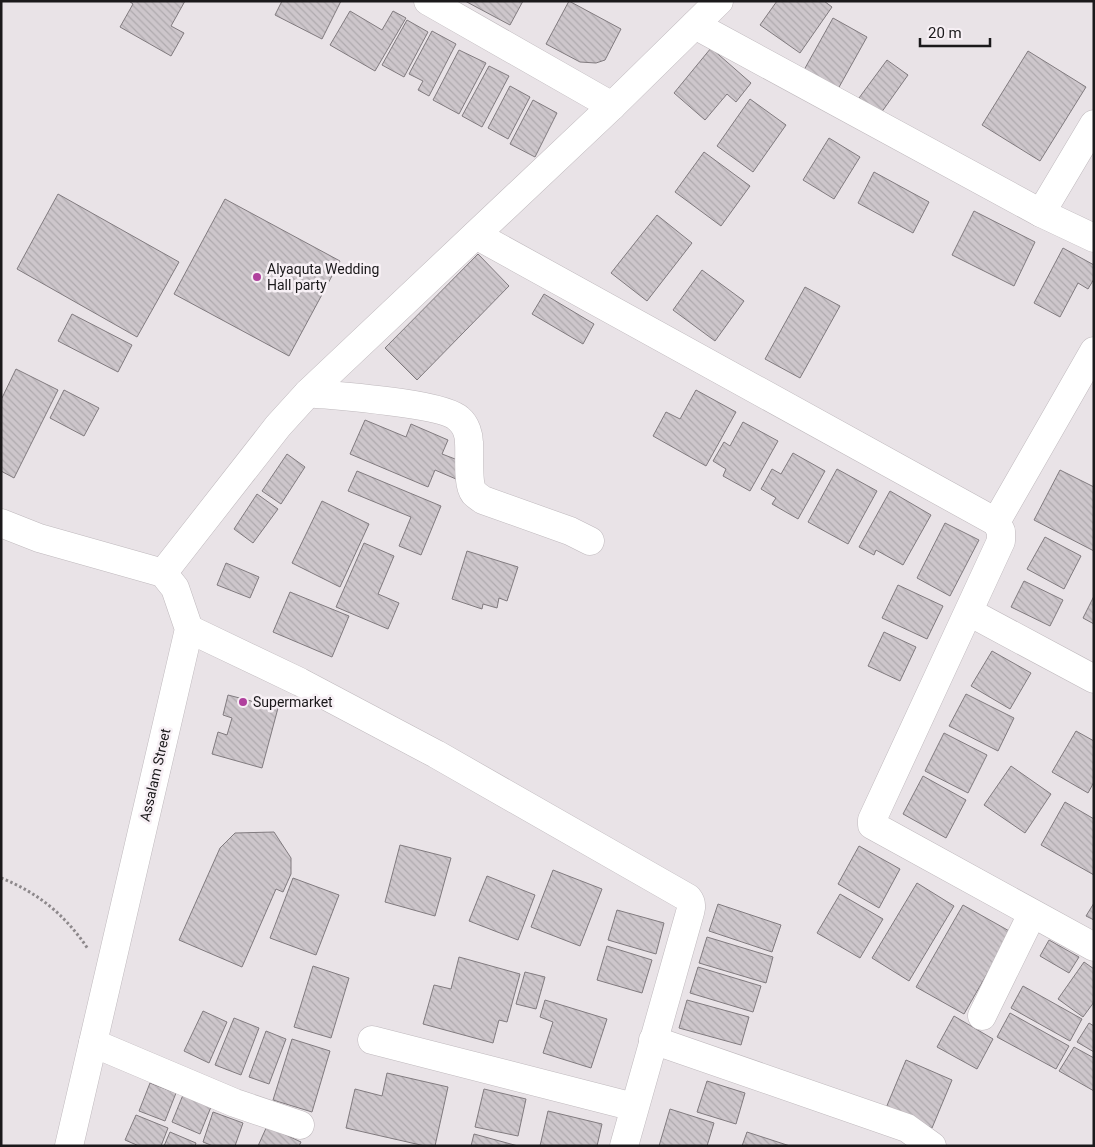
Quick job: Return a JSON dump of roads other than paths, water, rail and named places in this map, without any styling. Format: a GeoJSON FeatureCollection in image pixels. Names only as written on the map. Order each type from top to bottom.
{"type":"FeatureCollection","features":[{"type":"Feature","properties":{"kind":"street"},"geometry":{"type":"LineString","coordinates":[[428,1],[612,106]]}},
{"type":"Feature","properties":{"kind":"street"},"geometry":{"type":"LineString","coordinates":[[163,573],[278,426],[308,393],[612,106],[719,1]]}},
{"type":"Feature","properties":{"kind":"street"},"geometry":{"type":"LineString","coordinates":[[695,25],[1041,213],[1094,238]]}},
{"type":"Feature","properties":{"kind":"street"},"geometry":{"type":"LineString","coordinates":[[1041,213],[1094,124]]}},
{"type":"Feature","properties":{"kind":"street"},"geometry":{"type":"LineString","coordinates":[[476,235],[996,522],[1002,531],[1001,541],[872,820],[872,825],[1094,947]]}},
{"type":"Feature","properties":{"kind":"street"},"geometry":{"type":"LineString","coordinates":[[996,522],[1094,352]]}},
{"type":"Feature","properties":{"kind":"street"},"geometry":{"type":"LineString","coordinates":[[308,393],[403,404],[449,413],[460,419],[469,434],[469,480],[473,492],[483,500],[570,531],[590,541]]}},
{"type":"Feature","properties":{"kind":"street"},"geometry":{"type":"LineString","coordinates":[[1,523],[39,538],[163,573],[175,588],[189,629],[300,682],[436,754],[688,898],[692,906],[624,1146]]}},
{"type":"Feature","properties":{"kind":"street"},"geometry":{"type":"LineString","coordinates":[[969,612],[1094,679]]}},
{"type":"Feature","properties":{"kind":"street","name":"Assalam Street"},"geometry":{"type":"LineString","coordinates":[[69,1146],[189,629]]}},
{"type":"Feature","properties":{"kind":"street"},"geometry":{"type":"LineString","coordinates":[[982,1016],[1032,914]]}},
{"type":"Feature","properties":{"kind":"street"},"geometry":{"type":"LineString","coordinates":[[372,1040],[634,1107]]}},
{"type":"Feature","properties":{"kind":"street"},"geometry":{"type":"LineString","coordinates":[[653,1040],[907,1128],[932,1146]]}},
{"type":"Feature","properties":{"kind":"street"},"geometry":{"type":"LineString","coordinates":[[93,1043],[235,1103],[300,1126]]}},
{"type":"Feature","properties":{"kind":"place","name":"Alyaquta Wedding Hall party"},"geometry":{"type":"Point","coordinates":[257,277]}},
{"type":"Feature","properties":{"kind":"place","name":"Supermarket"},"geometry":{"type":"Point","coordinates":[243,702]}}]}
